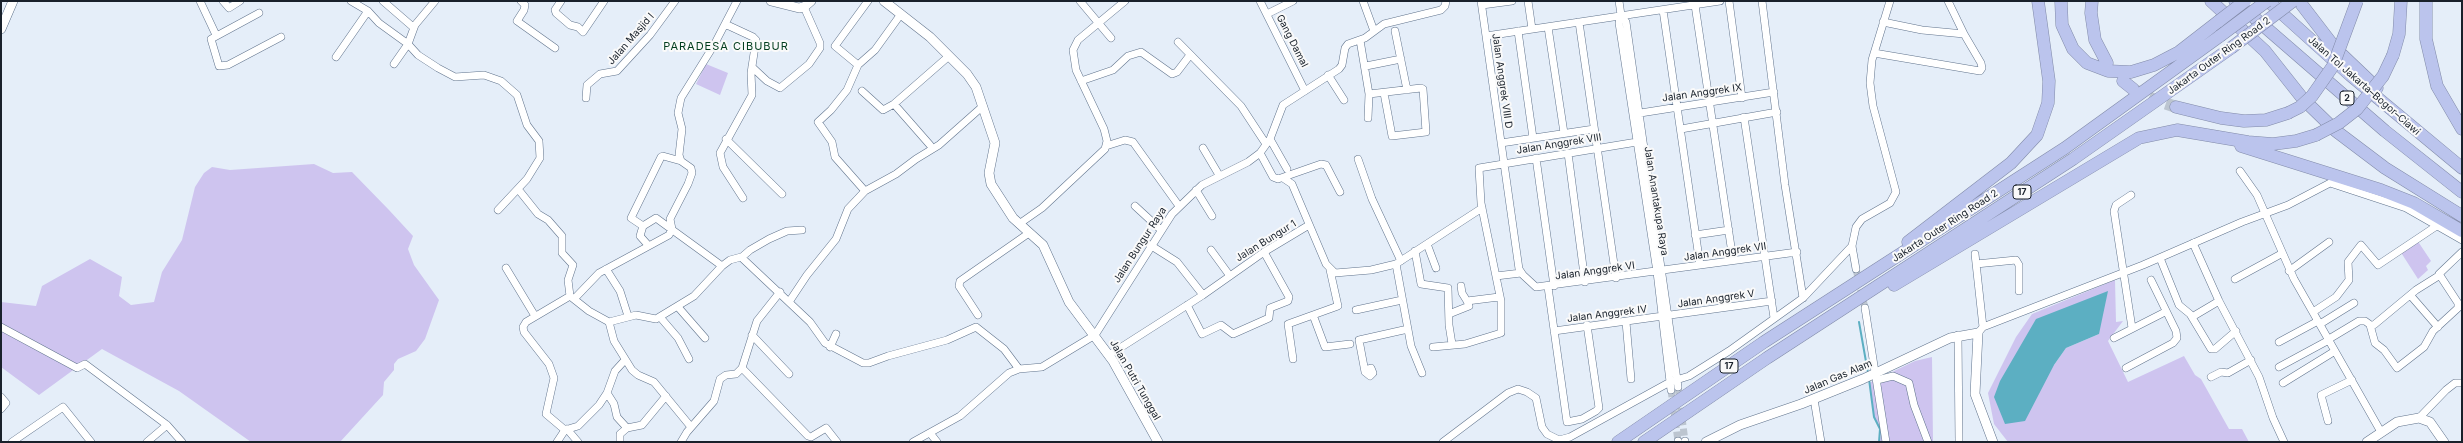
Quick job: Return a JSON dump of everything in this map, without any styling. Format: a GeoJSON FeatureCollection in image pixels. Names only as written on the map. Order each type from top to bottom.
{"type":"FeatureCollection","features":[{"type":"Feature","properties":{"kind":"highway"},"geometry":{"type":"LineString","coordinates":[[1841,292],[2011,163],[2026,149],[2037,135],[2048,104],[2049,81],[2038,1]]}},
{"type":"Feature","properties":{"kind":"highway"},"geometry":{"type":"LineString","coordinates":[[2045,49],[2046,1]]}},
{"type":"Feature","properties":{"kind":"highway"},"geometry":{"type":"LineString","coordinates":[[2060,1],[2062,25],[2073,49],[2088,63],[2108,71],[2131,72],[2154,65],[2178,52],[2245,1]]}},
{"type":"Feature","properties":{"kind":"highway"},"geometry":{"type":"LineString","coordinates":[[2092,1],[2091,13],[2095,40],[2107,63]]}},
{"type":"Feature","properties":{"kind":"highway"},"geometry":{"type":"LineString","coordinates":[[2211,1],[2256,42],[2302,99],[2346,140],[2385,168],[2462,216]]}},
{"type":"Feature","properties":{"kind":"highway","name":"Jalan Tol Jakarta–Bogor–Ciawi"},"geometry":{"type":"LineString","coordinates":[[2235,1],[2385,131],[2462,192]]}},
{"type":"Feature","properties":{"kind":"highway","name":"Jalan Tol Jakarta–Bogor–Ciawi"},"geometry":{"type":"LineString","coordinates":[[2267,1],[2411,128],[2462,168]]}},
{"type":"Feature","properties":{"kind":"highway","name":"Jakarta Outer Ring Road 2"},"geometry":{"type":"LineString","coordinates":[[1618,442],[1764,342],[2065,148],[2267,1]]}},
{"type":"Feature","properties":{"kind":"highway","name":"Jakarta Outer Ring Road 2"},"geometry":{"type":"LineString","coordinates":[[1644,442],[1809,331],[2080,155],[2231,48],[2292,1]]}},
{"type":"Feature","properties":{"kind":"highway"},"geometry":{"type":"LineString","coordinates":[[2299,1],[2335,48],[2396,106],[2411,128]]}},
{"type":"Feature","properties":{"kind":"highway"},"geometry":{"type":"LineString","coordinates":[[2176,106],[2221,118],[2244,121],[2266,120],[2288,113],[2300,107],[2312,96],[2330,72],[2358,1]]}},
{"type":"Feature","properties":{"kind":"highway"},"geometry":{"type":"LineString","coordinates":[[1809,331],[1849,312],[2124,145],[2161,132],[2190,131],[2248,142],[2273,144],[2296,141],[2316,135],[2339,124],[2357,109],[2383,76],[2393,55],[2399,34],[2401,1]]}},
{"type":"Feature","properties":{"kind":"highway"},"geometry":{"type":"LineString","coordinates":[[2426,1],[2426,39],[2437,86],[2462,129]]}},
{"type":"Feature","properties":{"kind":"highway"},"geometry":{"type":"LineString","coordinates":[[2123,81],[2133,89]]}},
{"type":"Feature","properties":{"kind":"highway"},"geometry":{"type":"LineString","coordinates":[[2190,131],[2365,184],[2414,203],[2462,231]]}},
{"type":"Feature","properties":{"kind":"street"},"geometry":{"type":"LineString","coordinates":[[1,29],[13,1]]}},
{"type":"Feature","properties":{"kind":"street"},"geometry":{"type":"LineString","coordinates":[[200,1],[216,35]]}},
{"type":"Feature","properties":{"kind":"street"},"geometry":{"type":"LineString","coordinates":[[223,1],[229,8],[240,1]]}},
{"type":"Feature","properties":{"kind":"street"},"geometry":{"type":"LineString","coordinates":[[351,1],[368,11],[379,23],[408,44],[418,55],[455,77],[484,75],[511,87],[517,95],[527,125],[539,141],[540,158],[518,189],[498,210]]}},
{"type":"Feature","properties":{"kind":"street"},"geometry":{"type":"LineString","coordinates":[[383,1],[413,28]]}},
{"type":"Feature","properties":{"kind":"street"},"geometry":{"type":"LineString","coordinates":[[394,64],[408,44],[413,28],[435,1]]}},
{"type":"Feature","properties":{"kind":"street"},"geometry":{"type":"LineString","coordinates":[[521,1],[525,5],[524,10],[517,21],[555,48]]}},
{"type":"Feature","properties":{"kind":"street"},"geometry":{"type":"LineString","coordinates":[[561,1],[555,10],[556,13],[570,25],[578,27],[584,32],[604,1]]}},
{"type":"Feature","properties":{"kind":"street","name":"Jalan Masjid I"},"geometry":{"type":"LineString","coordinates":[[586,98],[587,86],[600,74],[617,71],[650,35],[676,1]]}},
{"type":"Feature","properties":{"kind":"street"},"geometry":{"type":"LineString","coordinates":[[681,162],[679,155],[682,129],[678,113],[681,98],[737,1]]}},
{"type":"Feature","properties":{"kind":"street"},"geometry":{"type":"LineString","coordinates":[[771,1],[795,8],[804,8],[811,1]]}},
{"type":"Feature","properties":{"kind":"street"},"geometry":{"type":"LineString","coordinates":[[858,65],[835,46],[868,1]]}},
{"type":"Feature","properties":{"kind":"street","name":"Jalan Putri Tunggal"},"geometry":{"type":"LineString","coordinates":[[884,1],[930,37],[971,79],[983,106],[995,143],[989,168],[990,181],[1019,224],[1043,245],[1069,302],[1109,355],[1158,442]]}},
{"type":"Feature","properties":{"kind":"street"},"geometry":{"type":"LineString","coordinates":[[1080,1],[1111,38]]}},
{"type":"Feature","properties":{"kind":"street"},"geometry":{"type":"LineString","coordinates":[[1019,224],[1042,208],[1083,172],[1102,154],[1106,146],[1106,135],[1100,119],[1080,81],[1074,65],[1073,50],[1078,40],[1125,1]]}},
{"type":"Feature","properties":{"kind":"street","name":"Gang Damal"},"geometry":{"type":"LineString","coordinates":[[1260,1],[1305,91]]}},
{"type":"Feature","properties":{"kind":"street"},"geometry":{"type":"LineString","coordinates":[[1267,14],[1293,1]]}},
{"type":"Feature","properties":{"kind":"street"},"geometry":{"type":"LineString","coordinates":[[1363,1],[1374,31]]}},
{"type":"Feature","properties":{"kind":"street","name":"Jalan Bungur Raya"},"geometry":{"type":"LineString","coordinates":[[1095,335],[1150,245],[1179,206],[1196,190],[1219,175],[1248,162],[1260,152],[1268,142],[1281,108],[1328,75],[1341,68],[1346,46],[1360,40],[1390,22],[1441,10],[1445,6],[1446,1]]}},
{"type":"Feature","properties":{"kind":"street"},"geometry":{"type":"LineString","coordinates":[[1482,3],[1512,1]]}},
{"type":"Feature","properties":{"kind":"street"},"geometry":{"type":"LineString","coordinates":[[1528,1],[1532,29]]}},
{"type":"Feature","properties":{"kind":"street","name":"Jalan Anantakupa Raya"},"geometry":{"type":"LineString","coordinates":[[1619,1],[1621,15],[1619,23],[1636,114],[1660,272],[1674,385]]}},
{"type":"Feature","properties":{"kind":"street"},"geometry":{"type":"LineString","coordinates":[[1486,36],[1720,1]]}},
{"type":"Feature","properties":{"kind":"street"},"geometry":{"type":"LineString","coordinates":[[1729,1],[1742,98]]}},
{"type":"Feature","properties":{"kind":"street"},"geometry":{"type":"LineString","coordinates":[[1762,1],[1785,185],[1804,298]]}},
{"type":"Feature","properties":{"kind":"street"},"geometry":{"type":"LineString","coordinates":[[1856,269],[1852,238],[1858,223],[1886,207],[1893,200],[1896,192],[1871,91],[1874,53],[1890,1]]}},
{"type":"Feature","properties":{"kind":"street"},"geometry":{"type":"LineString","coordinates":[[1874,53],[1980,71],[1982,68],[1981,63],[1964,34],[1948,1]]}},
{"type":"Feature","properties":{"kind":"street","name":"Jalan Anggrek VIII D"},"geometry":{"type":"LineString","coordinates":[[1482,3],[1501,143],[1521,273]]}},
{"type":"Feature","properties":{"kind":"street"},"geometry":{"type":"LineString","coordinates":[[1695,5],[1714,123],[1733,260]]}},
{"type":"Feature","properties":{"kind":"street"},"geometry":{"type":"LineString","coordinates":[[752,67],[767,81],[780,88],[809,64],[820,48],[820,44],[804,8]]}},
{"type":"Feature","properties":{"kind":"street"},"geometry":{"type":"LineString","coordinates":[[1663,10],[1700,265]]}},
{"type":"Feature","properties":{"kind":"street"},"geometry":{"type":"LineString","coordinates":[[336,57],[368,11]]}},
{"type":"Feature","properties":{"kind":"street"},"geometry":{"type":"LineString","coordinates":[[259,13],[216,35],[210,42],[219,64],[222,67],[281,37]]}},
{"type":"Feature","properties":{"kind":"street"},"geometry":{"type":"LineString","coordinates":[[864,190],[835,157],[832,142],[818,122],[831,110],[847,90],[858,65],[875,50],[901,14]]}},
{"type":"Feature","properties":{"kind":"street"},"geometry":{"type":"LineString","coordinates":[[1579,22],[1616,278]]}},
{"type":"Feature","properties":{"kind":"street"},"geometry":{"type":"LineString","coordinates":[[1883,22],[1922,30],[1964,34]]}},
{"type":"Feature","properties":{"kind":"street"},"geometry":{"type":"LineString","coordinates":[[725,24],[755,38],[752,67],[752,94],[726,139],[720,153],[721,162],[743,198]]}},
{"type":"Feature","properties":{"kind":"street"},"geometry":{"type":"LineString","coordinates":[[1548,27],[1564,134]]}},
{"type":"Feature","properties":{"kind":"street"},"geometry":{"type":"LineString","coordinates":[[1395,31],[1407,90]]}},
{"type":"Feature","properties":{"kind":"street"},"geometry":{"type":"LineString","coordinates":[[1518,31],[1533,138]]}},
{"type":"Feature","properties":{"kind":"street"},"geometry":{"type":"LineString","coordinates":[[1360,40],[1366,66],[1369,94],[1368,118]]}},
{"type":"Feature","properties":{"kind":"street"},"geometry":{"type":"LineString","coordinates":[[1178,42],[1190,55],[1208,70],[1241,106],[1287,169]]}},
{"type":"Feature","properties":{"kind":"street"},"geometry":{"type":"LineString","coordinates":[[1080,81],[1114,70],[1123,60],[1141,52],[1172,74],[1177,72],[1190,55]]}},
{"type":"Feature","properties":{"kind":"street"},"geometry":{"type":"LineString","coordinates":[[862,91],[883,110],[894,104],[948,56]]}},
{"type":"Feature","properties":{"kind":"street"},"geometry":{"type":"LineString","coordinates":[[1366,66],[1401,59]]}},
{"type":"Feature","properties":{"kind":"street"},"geometry":{"type":"LineString","coordinates":[[1328,75],[1344,100]]}},
{"type":"Feature","properties":{"kind":"street"},"geometry":{"type":"LineString","coordinates":[[1369,94],[1407,90],[1424,90],[1426,130],[1424,133],[1392,136],[1384,93]]}},
{"type":"Feature","properties":{"kind":"street","name":"Jalan Anggrek IX"},"geometry":{"type":"LineString","coordinates":[[1636,114],[1774,92]]}},
{"type":"Feature","properties":{"kind":"street"},"geometry":{"type":"LineString","coordinates":[[894,104],[930,145]]}},
{"type":"Feature","properties":{"kind":"street"},"geometry":{"type":"LineString","coordinates":[[789,302],[807,274],[836,239],[846,213],[864,190],[896,174],[916,159],[939,145],[983,106]]}},
{"type":"Feature","properties":{"kind":"street"},"geometry":{"type":"LineString","coordinates":[[1681,129],[1777,112]]}},
{"type":"Feature","properties":{"kind":"street"},"geometry":{"type":"LineString","coordinates":[[1744,117],[1774,318]]}},
{"type":"Feature","properties":{"kind":"street"},"geometry":{"type":"LineString","coordinates":[[1501,143],[1594,129]]}},
{"type":"Feature","properties":{"kind":"street"},"geometry":{"type":"LineString","coordinates":[[726,139],[782,194]]}},
{"type":"Feature","properties":{"kind":"street"},"geometry":{"type":"LineString","coordinates":[[1106,146],[1125,140],[1132,142],[1179,206]]}},
{"type":"Feature","properties":{"kind":"street","name":"Jalan Anggrek VIII"},"geometry":{"type":"LineString","coordinates":[[1482,208],[1479,168],[1640,142]]}},
{"type":"Feature","properties":{"kind":"street"},"geometry":{"type":"LineString","coordinates":[[1203,148],[1219,175]]}},
{"type":"Feature","properties":{"kind":"street"},"geometry":{"type":"LineString","coordinates":[[1260,152],[1273,177],[1278,179],[1321,164],[1326,165],[1340,192]]}},
{"type":"Feature","properties":{"kind":"street"},"geometry":{"type":"LineString","coordinates":[[1568,153],[1585,282]]}},
{"type":"Feature","properties":{"kind":"street"},"geometry":{"type":"LineString","coordinates":[[578,442],[566,429],[546,414],[546,408],[554,387],[552,371],[523,327],[526,322],[535,316],[572,297],[594,277],[606,269],[669,235],[672,229],[670,219],[692,173],[691,168],[681,162],[664,156],[658,161],[631,218],[643,226]]}},
{"type":"Feature","properties":{"kind":"street"},"geometry":{"type":"LineString","coordinates":[[1536,158],[1551,287],[1554,331],[1565,420],[1567,422],[1589,416],[1599,408],[1587,325]]}},
{"type":"Feature","properties":{"kind":"street"},"geometry":{"type":"LineString","coordinates":[[1358,159],[1372,199],[1398,263],[1402,300],[1408,329],[1414,355],[1422,373]]}},
{"type":"Feature","properties":{"kind":"street"},"geometry":{"type":"LineString","coordinates":[[2240,171],[2257,196],[2265,212],[2289,271],[2381,432]]}},
{"type":"Feature","properties":{"kind":"street"},"geometry":{"type":"LineString","coordinates":[[1283,178],[1292,184],[1309,225]]}},
{"type":"Feature","properties":{"kind":"street"},"geometry":{"type":"LineString","coordinates":[[1980,330],[2160,258],[2265,212],[2288,205],[2333,182],[2399,205],[2438,225],[2462,240]]}},
{"type":"Feature","properties":{"kind":"street"},"geometry":{"type":"LineString","coordinates":[[518,189],[538,214],[548,220],[562,236],[562,252],[572,265],[568,280],[572,297],[589,311],[609,322],[636,315],[653,319],[660,317],[678,307],[701,290],[722,266],[730,260],[742,257],[750,250],[768,239],[787,231],[802,230]]}},
{"type":"Feature","properties":{"kind":"street"},"geometry":{"type":"LineString","coordinates":[[1196,190],[1212,216]]}},
{"type":"Feature","properties":{"kind":"street"},"geometry":{"type":"LineString","coordinates":[[2131,195],[2116,205],[2114,211],[2132,328]]}},
{"type":"Feature","properties":{"kind":"street"},"geometry":{"type":"LineString","coordinates":[[1136,206],[1161,230]]}},
{"type":"Feature","properties":{"kind":"street"},"geometry":{"type":"LineString","coordinates":[[1330,270],[1335,273],[1344,273],[1379,269],[1398,263],[1482,208],[1502,309],[1500,334],[1466,344],[1452,344],[1432,347]]}},
{"type":"Feature","properties":{"kind":"street"},"geometry":{"type":"LineString","coordinates":[[648,245],[640,236],[643,226],[656,218],[722,266]]}},
{"type":"Feature","properties":{"kind":"street","name":"Jalan Bungur 1"},"geometry":{"type":"LineString","coordinates":[[1109,355],[1203,295],[1264,252],[1309,225],[1330,270],[1338,306],[1313,315]]}},
{"type":"Feature","properties":{"kind":"street"},"geometry":{"type":"LineString","coordinates":[[2313,312],[2336,297],[2349,280],[2348,262],[2362,245],[2378,265],[2438,225]]}},
{"type":"Feature","properties":{"kind":"street"},"geometry":{"type":"LineString","coordinates":[[1695,235],[1729,230]]}},
{"type":"Feature","properties":{"kind":"street"},"geometry":{"type":"LineString","coordinates":[[978,315],[959,286],[960,281],[1029,233]]}},
{"type":"Feature","properties":{"kind":"street"},"geometry":{"type":"LineString","coordinates":[[2289,271],[2329,242]]}},
{"type":"Feature","properties":{"kind":"street"},"geometry":{"type":"LineString","coordinates":[[2193,243],[2219,302],[2251,360],[2284,442]]}},
{"type":"Feature","properties":{"kind":"street"},"geometry":{"type":"LineString","coordinates":[[1427,244],[1436,268]]}},
{"type":"Feature","properties":{"kind":"street"},"geometry":{"type":"LineString","coordinates":[[1150,245],[1177,262],[1203,295]]}},
{"type":"Feature","properties":{"kind":"street"},"geometry":{"type":"LineString","coordinates":[[1443,442],[1513,390],[1522,390],[1534,396],[1539,404],[1544,431],[1553,438],[1562,440],[1674,385],[1730,351],[1774,318],[1804,298],[1852,246]]}},
{"type":"Feature","properties":{"kind":"street"},"geometry":{"type":"LineString","coordinates":[[1212,249],[1231,275]]}},
{"type":"Feature","properties":{"kind":"street"},"geometry":{"type":"LineString","coordinates":[[1415,251],[1421,284],[1448,288],[1452,344]]}},
{"type":"Feature","properties":{"kind":"street"},"geometry":{"type":"LineString","coordinates":[[1187,305],[1202,334],[1221,325],[1233,334],[1269,318],[1270,308],[1288,301],[1289,297],[1264,252]]}},
{"type":"Feature","properties":{"kind":"street","name":"Jalan Anggrek VII"},"geometry":{"type":"LineString","coordinates":[[1660,272],[1733,260],[1797,252]]}},
{"type":"Feature","properties":{"kind":"street"},"geometry":{"type":"LineString","coordinates":[[2370,325],[2375,324],[2411,296],[2416,290],[2440,275],[2440,271],[2462,252]]}},
{"type":"Feature","properties":{"kind":"street"},"geometry":{"type":"LineString","coordinates":[[1974,254],[1976,264],[1980,330],[1975,394],[1993,442]]}},
{"type":"Feature","properties":{"kind":"street"},"geometry":{"type":"LineString","coordinates":[[2235,279],[2281,254]]}},
{"type":"Feature","properties":{"kind":"street"},"geometry":{"type":"LineString","coordinates":[[742,257],[810,322],[822,340],[830,347],[863,363],[870,363],[888,356],[951,338],[976,327],[1004,349],[1019,369]]}},
{"type":"Feature","properties":{"kind":"street"},"geometry":{"type":"LineString","coordinates":[[2160,258],[2178,302],[2192,317],[2212,350],[2236,331]]}},
{"type":"Feature","properties":{"kind":"street"},"geometry":{"type":"LineString","coordinates":[[1976,264],[2016,260],[2019,265],[2019,290]]}},
{"type":"Feature","properties":{"kind":"street"},"geometry":{"type":"LineString","coordinates":[[506,268],[535,316]]}},
{"type":"Feature","properties":{"kind":"street"},"geometry":{"type":"LineString","coordinates":[[606,269],[620,291],[628,316]]}},
{"type":"Feature","properties":{"kind":"street","name":"Jalan Anggrek VI"},"geometry":{"type":"LineString","coordinates":[[1521,273],[1536,287],[1551,287],[1660,272]]}},
{"type":"Feature","properties":{"kind":"street"},"geometry":{"type":"LineString","coordinates":[[1496,276],[1521,273]]}},
{"type":"Feature","properties":{"kind":"street"},"geometry":{"type":"LineString","coordinates":[[2279,368],[2359,321],[2366,321],[2370,325],[2374,343],[2384,350],[2397,368],[2424,347],[2438,327],[2459,306],[2440,275]]}},
{"type":"Feature","properties":{"kind":"street"},"geometry":{"type":"LineString","coordinates":[[2126,368],[2175,340],[2176,331],[2165,312],[2151,280]]}},
{"type":"Feature","properties":{"kind":"street"},"geometry":{"type":"LineString","coordinates":[[1449,314],[1469,306],[1462,293],[1461,286]]}},
{"type":"Feature","properties":{"kind":"street"},"geometry":{"type":"LineString","coordinates":[[681,442],[691,427],[714,401],[720,379],[726,375],[736,374],[742,368],[758,320],[780,292]]}},
{"type":"Feature","properties":{"kind":"street"},"geometry":{"type":"LineString","coordinates":[[2411,296],[2438,327]]}},
{"type":"Feature","properties":{"kind":"street"},"geometry":{"type":"LineString","coordinates":[[1467,301],[1499,297]]}},
{"type":"Feature","properties":{"kind":"street"},"geometry":{"type":"LineString","coordinates":[[1356,310],[1402,300]]}},
{"type":"Feature","properties":{"kind":"street","name":"Jalan Anggrek V"},"geometry":{"type":"LineString","coordinates":[[1666,317],[1772,301]]}},
{"type":"Feature","properties":{"kind":"street"},"geometry":{"type":"LineString","coordinates":[[2192,317],[2219,302]]}},
{"type":"Feature","properties":{"kind":"street"},"geometry":{"type":"LineString","coordinates":[[2279,342],[2354,303]]}},
{"type":"Feature","properties":{"kind":"street"},"geometry":{"type":"LineString","coordinates":[[678,307],[705,338]]}},
{"type":"Feature","properties":{"kind":"street"},"geometry":{"type":"LineString","coordinates":[[1865,308],[1872,377],[1878,398],[1886,442]]}},
{"type":"Feature","properties":{"kind":"street"},"geometry":{"type":"LineString","coordinates":[[2114,338],[2165,312]]}},
{"type":"Feature","properties":{"kind":"street"},"geometry":{"type":"LineString","coordinates":[[1293,359],[1288,326],[1313,315],[1325,347],[1350,344]]}},
{"type":"Feature","properties":{"kind":"street"},"geometry":{"type":"LineString","coordinates":[[660,317],[678,338],[689,359]]}},
{"type":"Feature","properties":{"kind":"street","name":"Jalan Anggrek IV"},"geometry":{"type":"LineString","coordinates":[[1554,331],[1587,325],[1666,317]]}},
{"type":"Feature","properties":{"kind":"street"},"geometry":{"type":"LineString","coordinates":[[609,322],[614,341],[634,373],[654,382],[691,427]]}},
{"type":"Feature","properties":{"kind":"street"},"geometry":{"type":"LineString","coordinates":[[1626,322],[1632,379]]}},
{"type":"Feature","properties":{"kind":"street"},"geometry":{"type":"LineString","coordinates":[[1,327],[77,368],[84,364],[166,425],[182,442]]}},
{"type":"Feature","properties":{"kind":"street"},"geometry":{"type":"LineString","coordinates":[[1365,370],[1359,340],[1408,329]]}},
{"type":"Feature","properties":{"kind":"street","name":"Jalan Gas Alam"},"geometry":{"type":"LineString","coordinates":[[1706,442],[1740,425],[1872,377],[1958,335],[1980,330]]}},
{"type":"Feature","properties":{"kind":"street"},"geometry":{"type":"LineString","coordinates":[[830,347],[836,334]]}},
{"type":"Feature","properties":{"kind":"street"},"geometry":{"type":"LineString","coordinates":[[752,335],[789,374]]}},
{"type":"Feature","properties":{"kind":"street"},"geometry":{"type":"LineString","coordinates":[[913,442],[960,416],[1009,373],[1019,369],[1042,367],[1095,335]]}},
{"type":"Feature","properties":{"kind":"street"},"geometry":{"type":"LineString","coordinates":[[1958,335],[1959,442]]}},
{"type":"Feature","properties":{"kind":"street"},"geometry":{"type":"LineString","coordinates":[[2283,383],[2335,351]]}},
{"type":"Feature","properties":{"kind":"street"},"geometry":{"type":"LineString","coordinates":[[557,442],[566,429],[580,425],[607,393],[615,371],[625,360]]}},
{"type":"Feature","properties":{"kind":"street"},"geometry":{"type":"LineString","coordinates":[[2211,377],[2222,372],[2228,373],[2251,360]]}},
{"type":"Feature","properties":{"kind":"street"},"geometry":{"type":"LineString","coordinates":[[742,368],[809,437],[826,428],[836,442]]}},
{"type":"Feature","properties":{"kind":"street"},"geometry":{"type":"LineString","coordinates":[[1872,377],[1893,376],[1909,384],[1914,405],[1928,442]]}},
{"type":"Feature","properties":{"kind":"street"},"geometry":{"type":"LineString","coordinates":[[2328,421],[2321,395],[2352,380]]}},
{"type":"Feature","properties":{"kind":"street"},"geometry":{"type":"LineString","coordinates":[[2419,418],[2446,390],[2457,382],[2462,383]]}},
{"type":"Feature","properties":{"kind":"street"},"geometry":{"type":"LineString","coordinates":[[607,393],[614,404],[617,417],[626,428]]}},
{"type":"Feature","properties":{"kind":"street"},"geometry":{"type":"LineString","coordinates":[[620,442],[620,434],[626,428],[642,425],[666,396]]}},
{"type":"Feature","properties":{"kind":"street"},"geometry":{"type":"LineString","coordinates":[[1,397],[6,403],[1,410]]}},
{"type":"Feature","properties":{"kind":"street"},"geometry":{"type":"LineString","coordinates":[[1814,399],[1821,442]]}},
{"type":"Feature","properties":{"kind":"street"},"geometry":{"type":"LineString","coordinates":[[12,442],[63,407],[91,442]]}},
{"type":"Feature","properties":{"kind":"street"},"geometry":{"type":"LineString","coordinates":[[2367,442],[2397,422],[2419,418],[2430,422],[2444,442]]}},
{"type":"Feature","properties":{"kind":"street"},"geometry":{"type":"LineString","coordinates":[[147,442],[166,425]]}},
{"type":"Feature","properties":{"kind":"street"},"geometry":{"type":"LineString","coordinates":[[930,433],[937,442]]}},
{"type":"Feature","properties":{"kind":"shaded area"},"geometry":{"type":"Polygon","coordinates":[[[706,64],[728,73],[720,95],[696,84],[706,64]]]}},
{"type":"Feature","properties":{"kind":"shaded area"},"geometry":{"type":"Polygon","coordinates":[[[314,164],[333,173],[352,172],[413,236],[408,249],[414,265],[439,300],[425,339],[416,351],[398,359],[394,364],[394,370],[384,382],[383,395],[340,442],[251,442],[179,391],[102,349],[39,395],[1,367],[1,302],[36,306],[42,286],[90,259],[122,277],[119,296],[131,305],[154,302],[162,272],[182,240],[195,187],[204,173],[212,167],[230,170],[314,164]]]}},
{"type":"Feature","properties":{"kind":"shaded area"},"geometry":{"type":"Polygon","coordinates":[[[2417,240],[2431,261],[2426,266],[2428,270],[2418,279],[2400,251],[2417,240]]]}},
{"type":"Feature","properties":{"kind":"shaded area"},"geometry":{"type":"Polygon","coordinates":[[[2115,280],[2116,322],[2123,321],[2108,341],[2128,382],[2184,356],[2195,375],[2201,379],[2229,429],[2242,429],[2249,442],[2008,442],[1994,424],[1988,393],[2016,337],[2032,314],[2115,280]],[[2036,319],[2054,365],[2066,348],[2099,334],[2036,319]]]}},
{"type":"Feature","properties":{"kind":"shaded area"},"geometry":{"type":"Polygon","coordinates":[[[1932,357],[1933,442],[1879,442],[1880,429],[1874,417],[1869,383],[1915,361],[1932,357]]]}},
{"type":"Feature","properties":{"kind":"water"},"geometry":{"type":"Polygon","coordinates":[[[2108,291],[2099,334],[2066,348],[2054,365],[2025,421],[2005,424],[1994,397],[2000,381],[2036,319],[2108,291]]]}},
{"type":"Feature","properties":{"kind":"waterway"},"geometry":{"type":"LineString","coordinates":[[1859,322],[1868,373]]}},
{"type":"Feature","properties":{"kind":"waterway"},"geometry":{"type":"LineString","coordinates":[[1869,379],[1874,417],[1880,429],[1879,442]]}},
{"type":"Feature","properties":{"kind":"tunnel"},"geometry":{"type":"LineString","coordinates":[[2133,89],[2150,98],[2176,107]]}},
{"type":"Feature","properties":{"kind":"tunnel"},"geometry":{"type":"LineString","coordinates":[[1856,269],[1865,308]]}},
{"type":"Feature","properties":{"kind":"tunnel"},"geometry":{"type":"LineString","coordinates":[[1678,387],[1685,441]]}},
{"type":"Feature","properties":{"kind":"tunnel"},"geometry":{"type":"LineString","coordinates":[[1671,390],[1678,441]]}},
{"type":"Feature","properties":{"kind":"district","name":"PARADESA CIBUBUR"},"geometry":{"type":"Point","coordinates":[726,47]}}]}
